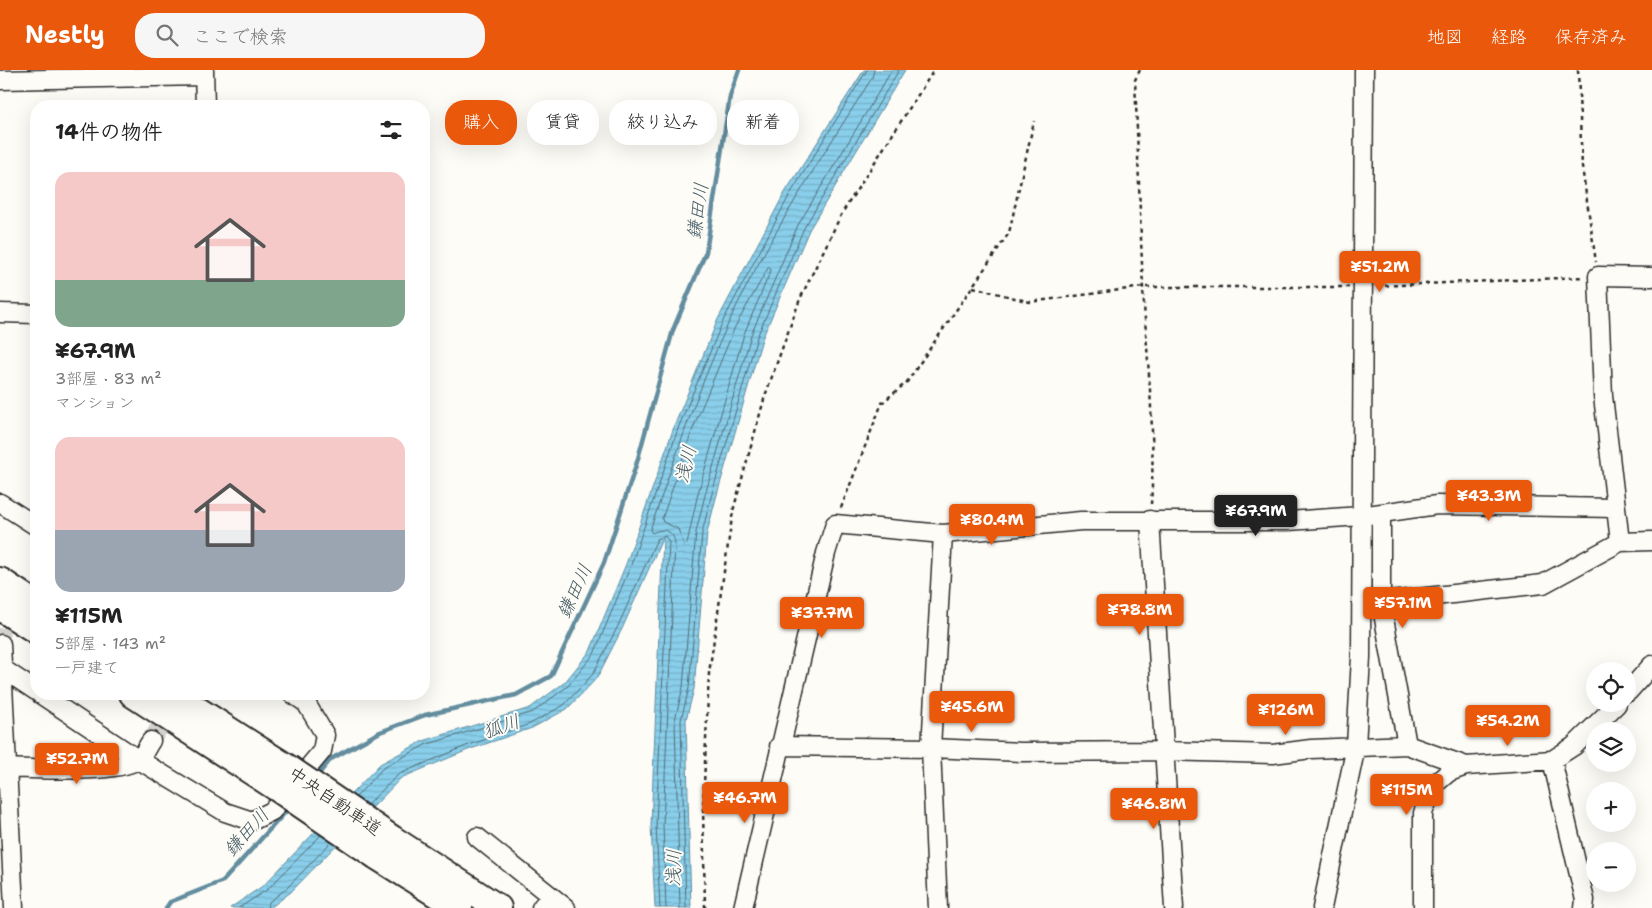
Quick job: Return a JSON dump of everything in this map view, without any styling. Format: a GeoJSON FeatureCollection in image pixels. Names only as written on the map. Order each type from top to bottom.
{"type":"FeatureCollection","features":[{"type":"Feature","properties":{"kind":"highway"},"geometry":{"type":"LineString","coordinates":[[0,582],[30,601]]}},
{"type":"Feature","properties":{"kind":"highway"},"geometry":{"type":"LineString","coordinates":[[0,607],[30,626]]}},
{"type":"Feature","properties":{"kind":"highway","name":"中央自動車道"},"geometry":{"type":"LineString","coordinates":[[144,700],[282,778]]}},
{"type":"Feature","properties":{"kind":"highway","name":"中央自動車道"},"geometry":{"type":"LineString","coordinates":[[180,700],[282,778],[384,847],[458,908]]}},
{"type":"Feature","properties":{"kind":"highway","name":"中央自動車道"},"geometry":{"type":"LineString","coordinates":[[384,847],[498,908]]}},
{"type":"Feature","properties":{"kind":"street"},"geometry":{"type":"LineString","coordinates":[[1322,908],[1356,746],[1361,657],[1364,70]]}},
{"type":"Feature","properties":{"kind":"street"},"geometry":{"type":"LineString","coordinates":[[0,80],[204,73],[206,100]]}},
{"type":"Feature","properties":{"kind":"street"},"geometry":{"type":"LineString","coordinates":[[1620,542],[1603,396],[1598,276],[1652,277]]}},
{"type":"Feature","properties":{"kind":"street"},"geometry":{"type":"LineString","coordinates":[[0,313],[30,314]]}},
{"type":"Feature","properties":{"kind":"street"},"geometry":{"type":"LineString","coordinates":[[0,503],[30,522]]}},
{"type":"Feature","properties":{"kind":"street"},"geometry":{"type":"LineString","coordinates":[[743,908],[779,746],[826,553],[835,524],[943,534],[1081,521],[1288,521],[1361,516],[1437,505],[1615,508]]}},
{"type":"Feature","properties":{"kind":"street"},"geometry":{"type":"LineString","coordinates":[[1381,513],[1381,602],[1407,745]]}},
{"type":"Feature","properties":{"kind":"street"},"geometry":{"type":"LineString","coordinates":[[1150,520],[1174,908]]}},
{"type":"Feature","properties":{"kind":"street"},"geometry":{"type":"LineString","coordinates":[[938,908],[931,748],[943,534]]}},
{"type":"Feature","properties":{"kind":"street"},"geometry":{"type":"LineString","coordinates":[[1381,602],[1544,584],[1620,542],[1652,541]]}},
{"type":"Feature","properties":{"kind":"street"},"geometry":{"type":"LineString","coordinates":[[1,644],[4,768],[14,908]]}},
{"type":"Feature","properties":{"kind":"street"},"geometry":{"type":"LineString","coordinates":[[1636,683],[1652,665]]}},
{"type":"Feature","properties":{"kind":"street"},"geometry":{"type":"LineString","coordinates":[[1,668],[30,688]]}},
{"type":"Feature","properties":{"kind":"street"},"geometry":{"type":"LineString","coordinates":[[49,700],[139,760],[225,812],[252,821],[272,811],[322,751],[325,735],[306,703],[302,700]]}},
{"type":"Feature","properties":{"kind":"street"},"geometry":{"type":"LineString","coordinates":[[1423,908],[1423,813],[1434,785],[1449,772],[1466,766],[1552,760],[1574,746],[1609,712]]}},
{"type":"Feature","properties":{"kind":"street"},"geometry":{"type":"LineString","coordinates":[[4,768],[94,769],[139,760],[151,741]]}},
{"type":"Feature","properties":{"kind":"street"},"geometry":{"type":"LineString","coordinates":[[779,746],[931,748],[1022,752],[1164,751],[1273,754],[1356,746],[1407,745],[1466,766]]}},
{"type":"Feature","properties":{"kind":"street"},"geometry":{"type":"LineString","coordinates":[[1552,760],[1585,900],[1584,908]]}},
{"type":"Feature","properties":{"kind":"street"},"geometry":{"type":"LineString","coordinates":[[477,837],[546,902],[566,908]]}},
{"type":"Feature","properties":{"kind":"path"},"geometry":{"type":"LineString","coordinates":[[705,908],[703,807],[709,673],[733,510],[765,396],[800,299],[842,213],[934,70]]}},
{"type":"Feature","properties":{"kind":"path"},"geometry":{"type":"LineString","coordinates":[[1140,70],[1135,80],[1153,475],[1150,520]]}},
{"type":"Feature","properties":{"kind":"path"},"geometry":{"type":"LineString","coordinates":[[973,287],[1030,302],[1143,287],[1364,287],[1598,276],[1582,167],[1578,70]]}},
{"type":"Feature","properties":{"kind":"path"},"geometry":{"type":"LineString","coordinates":[[835,524],[882,403],[907,382],[1009,233],[1034,121]]}},
{"type":"Feature","properties":{"kind":"water"},"geometry":{"type":"Polygon","coordinates":[[[864,70],[905,70],[809,230],[762,339],[707,533],[694,689],[686,720],[691,908],[655,908],[651,825],[663,537],[622,629],[597,678],[567,709],[532,728],[468,750],[401,778],[291,892],[270,908],[230,908],[264,885],[380,764],[423,741],[530,708],[565,682],[590,651],[626,564],[675,424],[718,319],[784,194],[864,70]]]}},
{"type":"Feature","properties":{"kind":"waterway","name":"鎌田川"},"geometry":{"type":"LineString","coordinates":[[316,777],[331,759],[380,732],[425,715],[516,695],[551,676],[604,563],[637,462],[673,330],[706,252],[730,96],[739,70]]}},
{"type":"Feature","properties":{"kind":"waterway","name":"鎌田川"},"geometry":{"type":"LineString","coordinates":[[166,908],[170,902],[223,881],[290,807]]}},
{"type":"Feature","properties":{"kind":"tunnel"},"geometry":{"type":"LineString","coordinates":[[0,628],[1,644]]}},
{"type":"Feature","properties":{"kind":"tunnel"},"geometry":{"type":"LineString","coordinates":[[151,741],[172,707]]}},
{"type":"Feature","properties":{"kind":"water label","name":"浅川"},"geometry":{"type":"Point","coordinates":[685,464]}},
{"type":"Feature","properties":{"kind":"water label","name":"狐川"},"geometry":{"type":"Point","coordinates":[501,726]}},
{"type":"Feature","properties":{"kind":"water label","name":"浅川"},"geometry":{"type":"Point","coordinates":[673,868]}}]}
